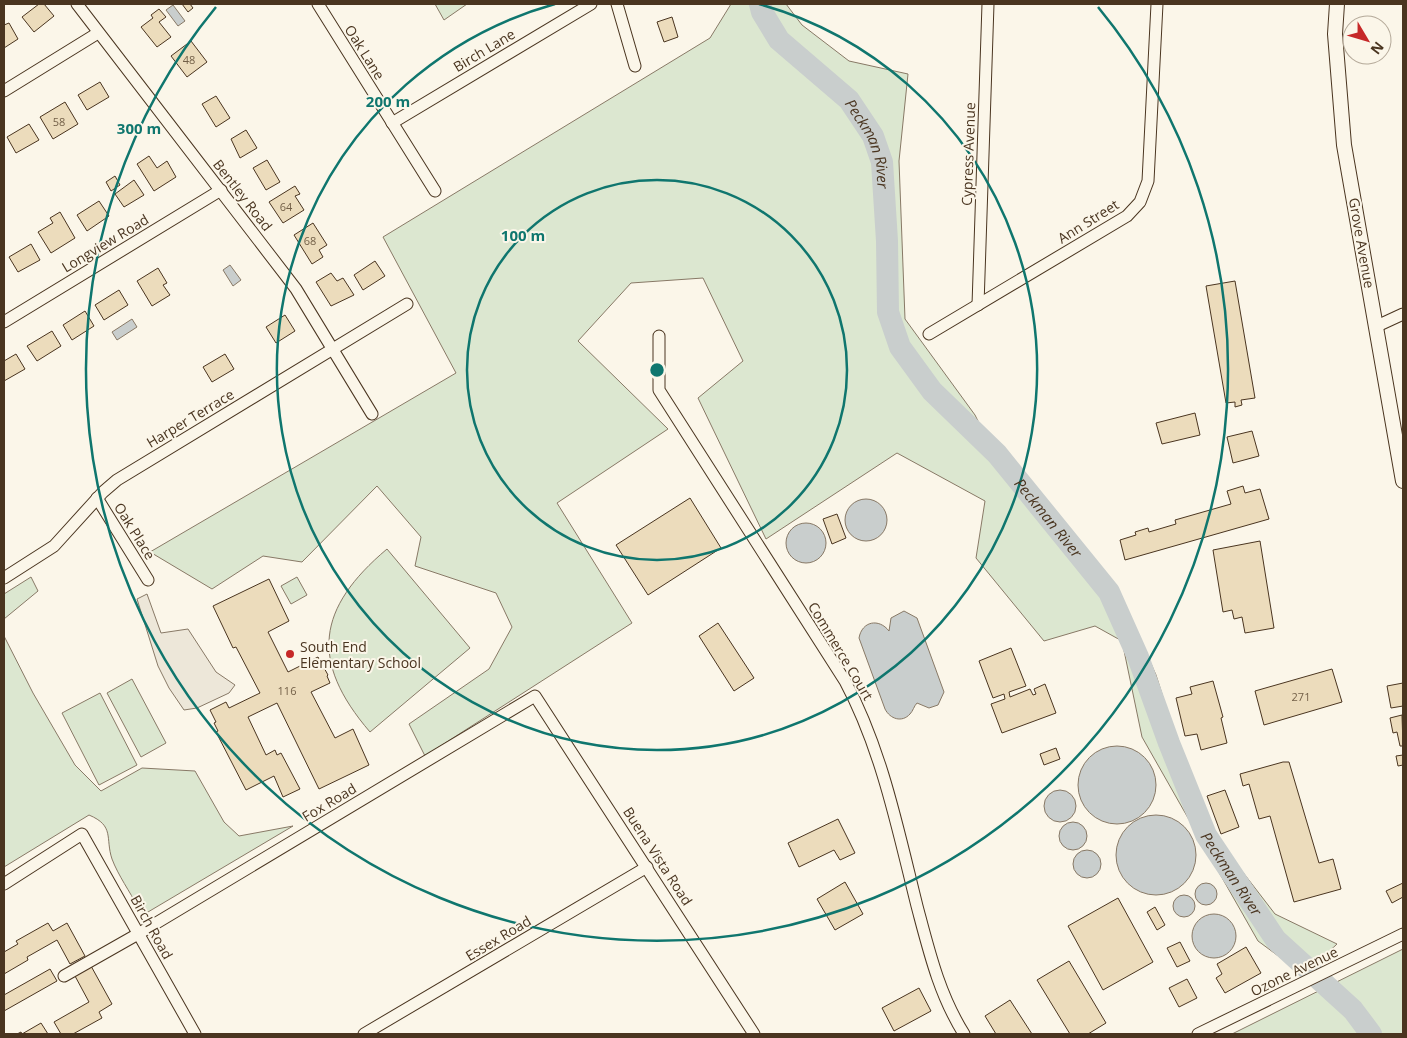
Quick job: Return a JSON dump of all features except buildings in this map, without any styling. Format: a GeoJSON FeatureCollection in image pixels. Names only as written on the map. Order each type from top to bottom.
{"type":"FeatureCollection","features":[{"type":"Feature","properties":{"kind":"street","name":"Bentley Road"},"geometry":{"type":"LineString","coordinates":[[76,4],[296,289],[372,414]]}},
{"type":"Feature","properties":{"kind":"street","name":"Oak Lane"},"geometry":{"type":"LineString","coordinates":[[318,4],[435,192]]}},
{"type":"Feature","properties":{"kind":"street","name":"Birch Lane"},"geometry":{"type":"LineString","coordinates":[[392,123],[592,4]]}},
{"type":"Feature","properties":{"kind":"street"},"geometry":{"type":"LineString","coordinates":[[617,4],[635,66]]}},
{"type":"Feature","properties":{"kind":"street","name":"Cypress Avenue"},"geometry":{"type":"LineString","coordinates":[[978,306],[988,4]]}},
{"type":"Feature","properties":{"kind":"street","name":"Ann Street"},"geometry":{"type":"LineString","coordinates":[[930,334],[1127,216],[1140,202],[1148,180],[1157,4]]}},
{"type":"Feature","properties":{"kind":"street","name":"Grove Avenue"},"geometry":{"type":"LineString","coordinates":[[1337,4],[1335,34],[1344,145],[1403,481]]}},
{"type":"Feature","properties":{"kind":"street"},"geometry":{"type":"LineString","coordinates":[[4,91],[98,33]]}},
{"type":"Feature","properties":{"kind":"street","name":"Longview Road"},"geometry":{"type":"LineString","coordinates":[[4,322],[221,190]]}},
{"type":"Feature","properties":{"kind":"street","name":"Harper Terrace"},"geometry":{"type":"LineString","coordinates":[[4,578],[54,546],[97,498],[117,480],[407,304]]}},
{"type":"Feature","properties":{"kind":"street"},"geometry":{"type":"LineString","coordinates":[[1377,326],[1403,314]]}},
{"type":"Feature","properties":{"kind":"street","name":"Commerce Court"},"geometry":{"type":"LineString","coordinates":[[659,336],[659,390],[845,681],[858,707],[888,794],[936,977],[964,1034]]}},
{"type":"Feature","properties":{"kind":"street","name":"Oak Place"},"geometry":{"type":"LineString","coordinates":[[97,498],[148,580]]}},
{"type":"Feature","properties":{"kind":"street","name":"Buena Vista Road"},"geometry":{"type":"LineString","coordinates":[[535,696],[648,867],[754,1034]]}},
{"type":"Feature","properties":{"kind":"street","name":"Fox Road"},"geometry":{"type":"LineString","coordinates":[[64,976],[138,934],[535,696]]}},
{"type":"Feature","properties":{"kind":"street","name":"Birch Road"},"geometry":{"type":"LineString","coordinates":[[4,884],[82,834],[195,1034]]}},
{"type":"Feature","properties":{"kind":"street","name":"Essex Road"},"geometry":{"type":"LineString","coordinates":[[364,1034],[648,867]]}},
{"type":"Feature","properties":{"kind":"street","name":"Ozone Avenue"},"geometry":{"type":"LineString","coordinates":[[1198,1034],[1403,934]]}},
{"type":"Feature","properties":{"kind":"green space"},"geometry":{"type":"Polygon","coordinates":[[[435,4],[467,4],[444,20],[435,4]]]}},
{"type":"Feature","properties":{"kind":"green space"},"geometry":{"type":"Polygon","coordinates":[[[731,4],[786,4],[802,25],[849,61],[908,74],[899,161],[905,319],[975,415],[984,433],[1121,596],[1156,675],[1176,738],[1215,836],[1275,914],[1337,944],[1304,975],[1258,941],[1142,737],[1122,641],[1095,626],[1044,641],[976,558],[985,501],[897,453],[766,539],[698,398],[743,361],[703,278],[631,283],[578,341],[668,429],[557,503],[632,623],[425,756],[409,724],[489,669],[512,627],[496,593],[415,566],[421,537],[377,486],[302,562],[263,556],[212,589],[150,552],[456,373],[383,237],[710,38],[731,4]]]}},
{"type":"Feature","properties":{"kind":"green space"},"geometry":{"type":"Polygon","coordinates":[[[387,549],[470,648],[370,732],[350,706],[337,682],[330,658],[329,636],[335,614],[346,592],[387,549]]]}},
{"type":"Feature","properties":{"kind":"green space"},"geometry":{"type":"Polygon","coordinates":[[[31,577],[38,591],[4,619],[4,594],[31,577]]]}},
{"type":"Feature","properties":{"kind":"green space"},"geometry":{"type":"Polygon","coordinates":[[[297,577],[307,595],[291,604],[281,586],[297,577]]]}},
{"type":"Feature","properties":{"kind":"green space"},"geometry":{"type":"Polygon","coordinates":[[[4,636],[33,693],[75,765],[101,791],[142,768],[195,771],[224,822],[239,836],[293,826],[148,912],[143,912],[138,907],[117,871],[110,852],[106,828],[97,819],[89,815],[4,867],[4,636]]]}},
{"type":"Feature","properties":{"kind":"green space"},"geometry":{"type":"Polygon","coordinates":[[[132,679],[166,743],[141,757],[107,693],[132,679]]]}},
{"type":"Feature","properties":{"kind":"green space"},"geometry":{"type":"Polygon","coordinates":[[[100,693],[137,765],[99,785],[62,713],[100,693]]]}},
{"type":"Feature","properties":{"kind":"green space"},"geometry":{"type":"Polygon","coordinates":[[[1403,949],[1403,1034],[1232,1034],[1403,949]]]}},
{"type":"Feature","properties":{"kind":"shaded area"},"geometry":{"type":"Polygon","coordinates":[[[173,5],[185,21],[178,26],[166,10],[173,5]]]}},
{"type":"Feature","properties":{"kind":"shaded area"},"geometry":{"type":"Polygon","coordinates":[[[230,265],[241,280],[233,286],[223,270],[230,265]]]}},
{"type":"Feature","properties":{"kind":"shaded area"},"geometry":{"type":"Polygon","coordinates":[[[132,319],[137,327],[117,340],[112,332],[132,319]]]}},
{"type":"Feature","properties":{"kind":"shaded area"},"geometry":{"type":"Polygon","coordinates":[[[866,499],[881,505],[887,520],[881,535],[866,541],[851,535],[845,520],[851,505],[866,499]]]}},
{"type":"Feature","properties":{"kind":"shaded area"},"geometry":{"type":"Polygon","coordinates":[[[810,523],[817,526],[823,532],[826,543],[825,551],[817,560],[810,563],[802,563],[795,560],[787,551],[786,539],[789,532],[798,524],[810,523]]]}},
{"type":"Feature","properties":{"kind":"shaded area"},"geometry":{"type":"Polygon","coordinates":[[[147,594],[161,633],[188,629],[216,672],[235,685],[229,693],[197,708],[184,710],[169,688],[158,666],[137,599],[147,594]]]}},
{"type":"Feature","properties":{"kind":"shaded area"},"geometry":{"type":"Polygon","coordinates":[[[904,611],[917,618],[944,692],[938,705],[929,708],[917,703],[907,717],[896,719],[885,709],[859,638],[864,628],[871,623],[881,624],[889,631],[891,618],[904,611]]]}},
{"type":"Feature","properties":{"kind":"shaded area"},"geometry":{"type":"Polygon","coordinates":[[[1109,746],[1125,746],[1139,752],[1150,763],[1156,777],[1156,793],[1150,807],[1139,818],[1125,824],[1109,824],[1095,818],[1084,807],[1078,793],[1078,777],[1084,763],[1095,752],[1109,746]]]}},
{"type":"Feature","properties":{"kind":"shaded area"},"geometry":{"type":"Polygon","coordinates":[[[1060,790],[1071,795],[1076,806],[1071,817],[1060,822],[1049,817],[1044,806],[1049,795],[1060,790]]]}},
{"type":"Feature","properties":{"kind":"shaded area"},"geometry":{"type":"Polygon","coordinates":[[[1156,815],[1171,818],[1184,827],[1193,840],[1196,855],[1193,870],[1184,883],[1171,892],[1156,895],[1141,892],[1128,883],[1119,870],[1116,855],[1119,840],[1128,827],[1141,818],[1156,815]]]}},
{"type":"Feature","properties":{"kind":"shaded area"},"geometry":{"type":"Polygon","coordinates":[[[1073,822],[1083,826],[1087,836],[1083,846],[1073,850],[1063,846],[1059,836],[1063,826],[1073,822]]]}},
{"type":"Feature","properties":{"kind":"shaded area"},"geometry":{"type":"Polygon","coordinates":[[[1087,850],[1097,854],[1101,864],[1097,874],[1087,878],[1077,874],[1073,864],[1077,854],[1087,850]]]}},
{"type":"Feature","properties":{"kind":"shaded area"},"geometry":{"type":"Polygon","coordinates":[[[1202,883],[1210,883],[1217,890],[1217,898],[1210,905],[1202,905],[1195,898],[1195,890],[1202,883]]]}},
{"type":"Feature","properties":{"kind":"shaded area"},"geometry":{"type":"Polygon","coordinates":[[[1184,895],[1192,898],[1195,906],[1192,914],[1184,917],[1176,914],[1173,906],[1176,898],[1184,895]]]}},
{"type":"Feature","properties":{"kind":"shaded area"},"geometry":{"type":"Polygon","coordinates":[[[1210,914],[1218,914],[1230,920],[1236,936],[1230,952],[1218,958],[1210,958],[1198,952],[1192,940],[1192,932],[1198,920],[1210,914]]]}},
{"type":"Feature","properties":{"kind":"waterway","name":"Peckman River"},"geometry":{"type":"LineString","coordinates":[[760,4],[762,12],[779,40],[849,100],[873,136],[882,162],[887,241],[888,312],[900,347],[932,391],[997,454],[1109,592],[1138,657],[1169,743],[1206,835],[1276,940],[1353,1010],[1371,1034]]}},
{"type":"Feature","properties":{"kind":"place","name":"South End Elementary School"},"geometry":{"type":"Point","coordinates":[290,654]}}]}
